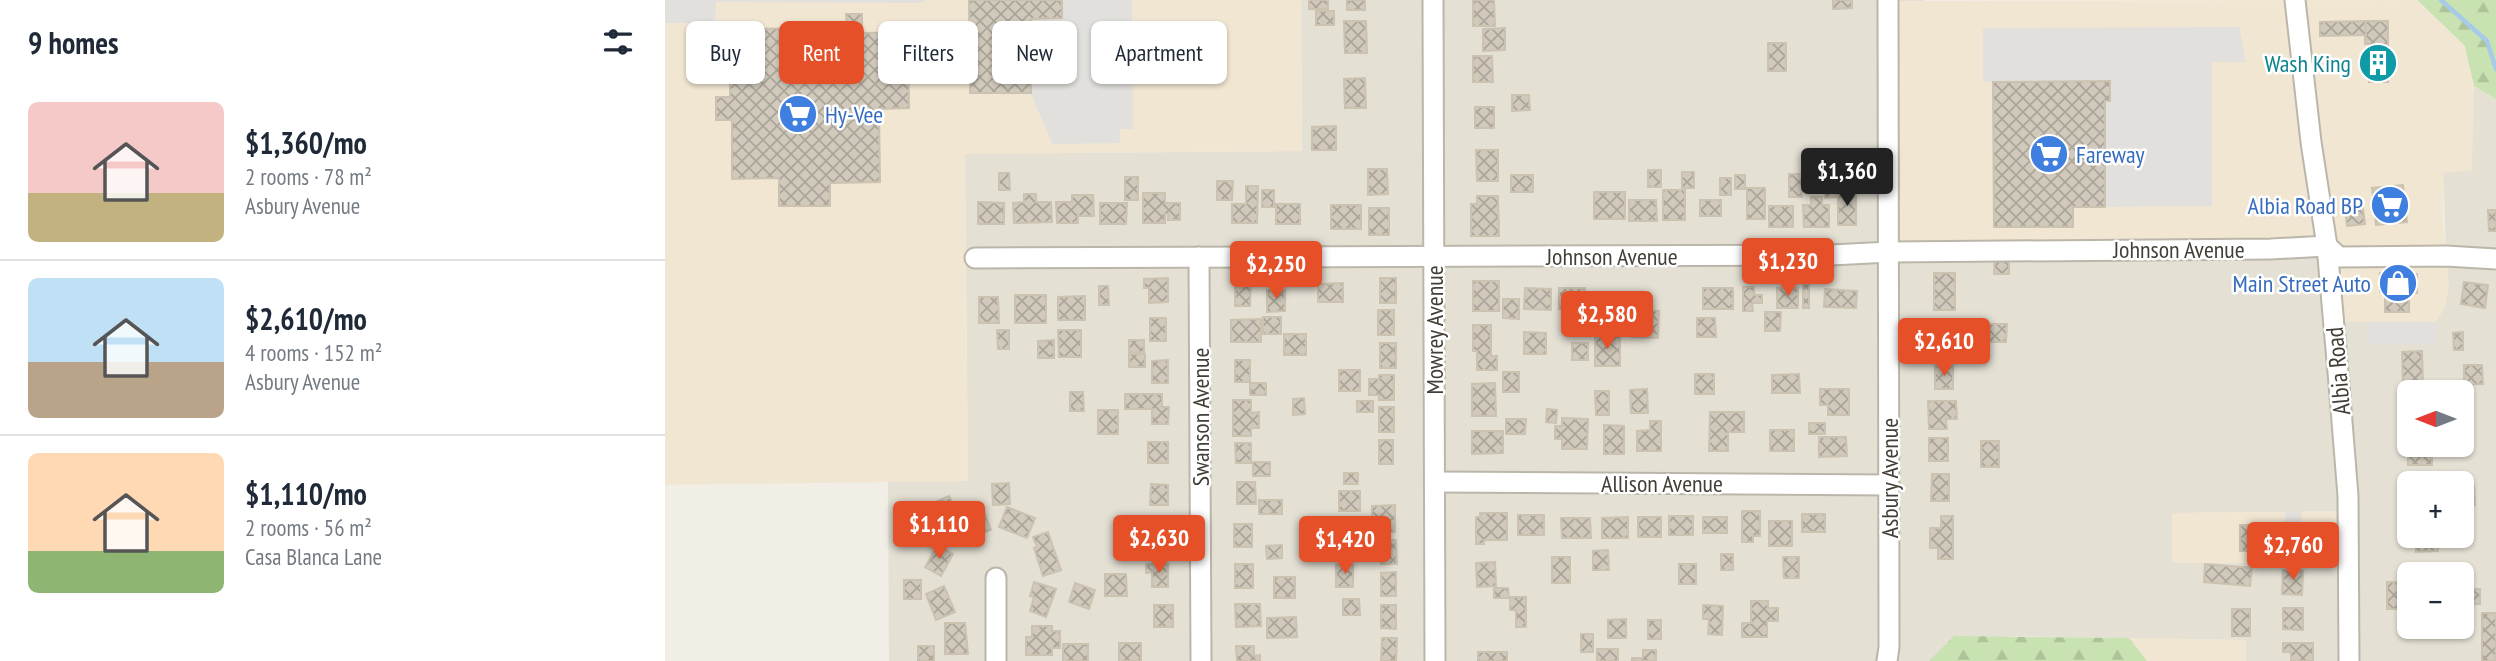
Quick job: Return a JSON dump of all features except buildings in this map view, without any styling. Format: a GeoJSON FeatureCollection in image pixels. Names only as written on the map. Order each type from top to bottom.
{"type":"FeatureCollection","features":[{"type":"Feature","properties":{"kind":"street","name":"Mowrey Avenue"},"geometry":{"type":"LineString","coordinates":[[1433,0],[1435,661]]}},
{"type":"Feature","properties":{"kind":"street","name":"Asbury Avenue"},"geometry":{"type":"LineString","coordinates":[[1887,661],[1890,252],[1888,0]]}},
{"type":"Feature","properties":{"kind":"street","name":"Albia Road"},"geometry":{"type":"LineString","coordinates":[[2295,0],[2326,246],[2349,496],[2349,661]]}},
{"type":"Feature","properties":{"kind":"street","name":"Johnson Avenue"},"geometry":{"type":"LineString","coordinates":[[975,258],[1831,255],[2326,246],[2339,257],[2446,256],[2496,259]]}},
{"type":"Feature","properties":{"kind":"street","name":"Swanson Avenue"},"geometry":{"type":"LineString","coordinates":[[1199,257],[1201,661]]}},
{"type":"Feature","properties":{"kind":"street","name":"Allison Avenue"},"geometry":{"type":"LineString","coordinates":[[1435,482],[1889,485]]}},
{"type":"Feature","properties":{"kind":"street"},"geometry":{"type":"LineString","coordinates":[[996,578],[996,661]]}},
{"type":"Feature","properties":{"kind":"shaded area"},"geometry":{"type":"Polygon","coordinates":[[[665,0],[1301,0],[1302,151],[965,154],[968,481],[665,485],[665,0]]]}},
{"type":"Feature","properties":{"kind":"shaded area"},"geometry":{"type":"Polygon","coordinates":[[[665,0],[924,0],[924,3],[716,2],[715,21],[665,23],[665,0]]]}},
{"type":"Feature","properties":{"kind":"shaded area"},"geometry":{"type":"Polygon","coordinates":[[[1062,0],[1132,0],[1132,21],[1091,21],[1091,84],[1133,84],[1133,129],[1120,129],[1120,143],[1052,144],[1031,93],[1031,84],[1077,84],[1077,21],[1031,19],[1062,18],[1062,0]]]}},
{"type":"Feature","properties":{"kind":"shaded area"},"geometry":{"type":"Polygon","coordinates":[[[1301,0],[1924,0],[2446,256],[2443,172],[2473,97],[2474,86],[2496,99],[2496,661],[2246,661],[2246,640],[2009,636],[2032,661],[889,661],[888,482],[968,481],[965,154],[1302,151],[1301,0]],[[2348,511],[2173,513],[2172,563],[2348,562],[2348,511]]]}},
{"type":"Feature","properties":{"kind":"shaded area"},"geometry":{"type":"Polygon","coordinates":[[[2416,0],[2465,46],[2474,86],[2472,170],[2443,173],[2443,221],[2449,287],[2445,307],[2436,322],[2334,322],[2327,246],[1891,249],[1881,1],[2416,0]]]}},
{"type":"Feature","properties":{"kind":"shaded area"},"geometry":{"type":"Polygon","coordinates":[[[2239,27],[2246,62],[2212,62],[2212,206],[2105,207],[2105,101],[2110,100],[2110,81],[1983,82],[1983,28],[2239,27]]]}},
{"type":"Feature","properties":{"kind":"shaded area"},"geometry":{"type":"Polygon","coordinates":[[[2367,322],[2436,322],[2436,344],[2368,344],[2367,322]]]}},
{"type":"Feature","properties":{"kind":"shaded area"},"geometry":{"type":"Polygon","coordinates":[[[2285,511],[2301,511],[2301,563],[2285,563],[2285,511]]]}},
{"type":"Feature","properties":{"kind":"shaded area"},"geometry":{"type":"Polygon","coordinates":[[[2348,511],[2348,563],[2172,563],[2172,513],[2348,511]]]}},
{"type":"Feature","properties":{"kind":"shaded area"},"geometry":{"type":"Polygon","coordinates":[[[2129,638],[2246,640],[2246,661],[2147,661],[2129,638]]]}},
{"type":"Feature","properties":{"kind":"green space"},"geometry":{"type":"Polygon","coordinates":[[[2417,0],[2496,0],[2496,99],[2474,86],[2465,46],[2417,0]]]}},
{"type":"Feature","properties":{"kind":"green space"},"geometry":{"type":"Polygon","coordinates":[[[1954,636],[2129,638],[2147,661],[1929,661],[1954,636]]]}},
{"type":"Feature","properties":{"kind":"waterway"},"geometry":{"type":"LineString","coordinates":[[2441,0],[2487,41],[2496,69]]}},
{"type":"Feature","properties":{"kind":"place","name":"Wash King"},"geometry":{"type":"Point","coordinates":[2378,63]}},
{"type":"Feature","properties":{"kind":"place","name":"Hy-Vee"},"geometry":{"type":"Point","coordinates":[798,114]}},
{"type":"Feature","properties":{"kind":"place","name":"Fareway"},"geometry":{"type":"Point","coordinates":[2049,154]}},
{"type":"Feature","properties":{"kind":"place","name":"Albia Road BP"},"geometry":{"type":"Point","coordinates":[2390,205]}},
{"type":"Feature","properties":{"kind":"place","name":"Main Street Auto"},"geometry":{"type":"Point","coordinates":[2398,283]}}]}
